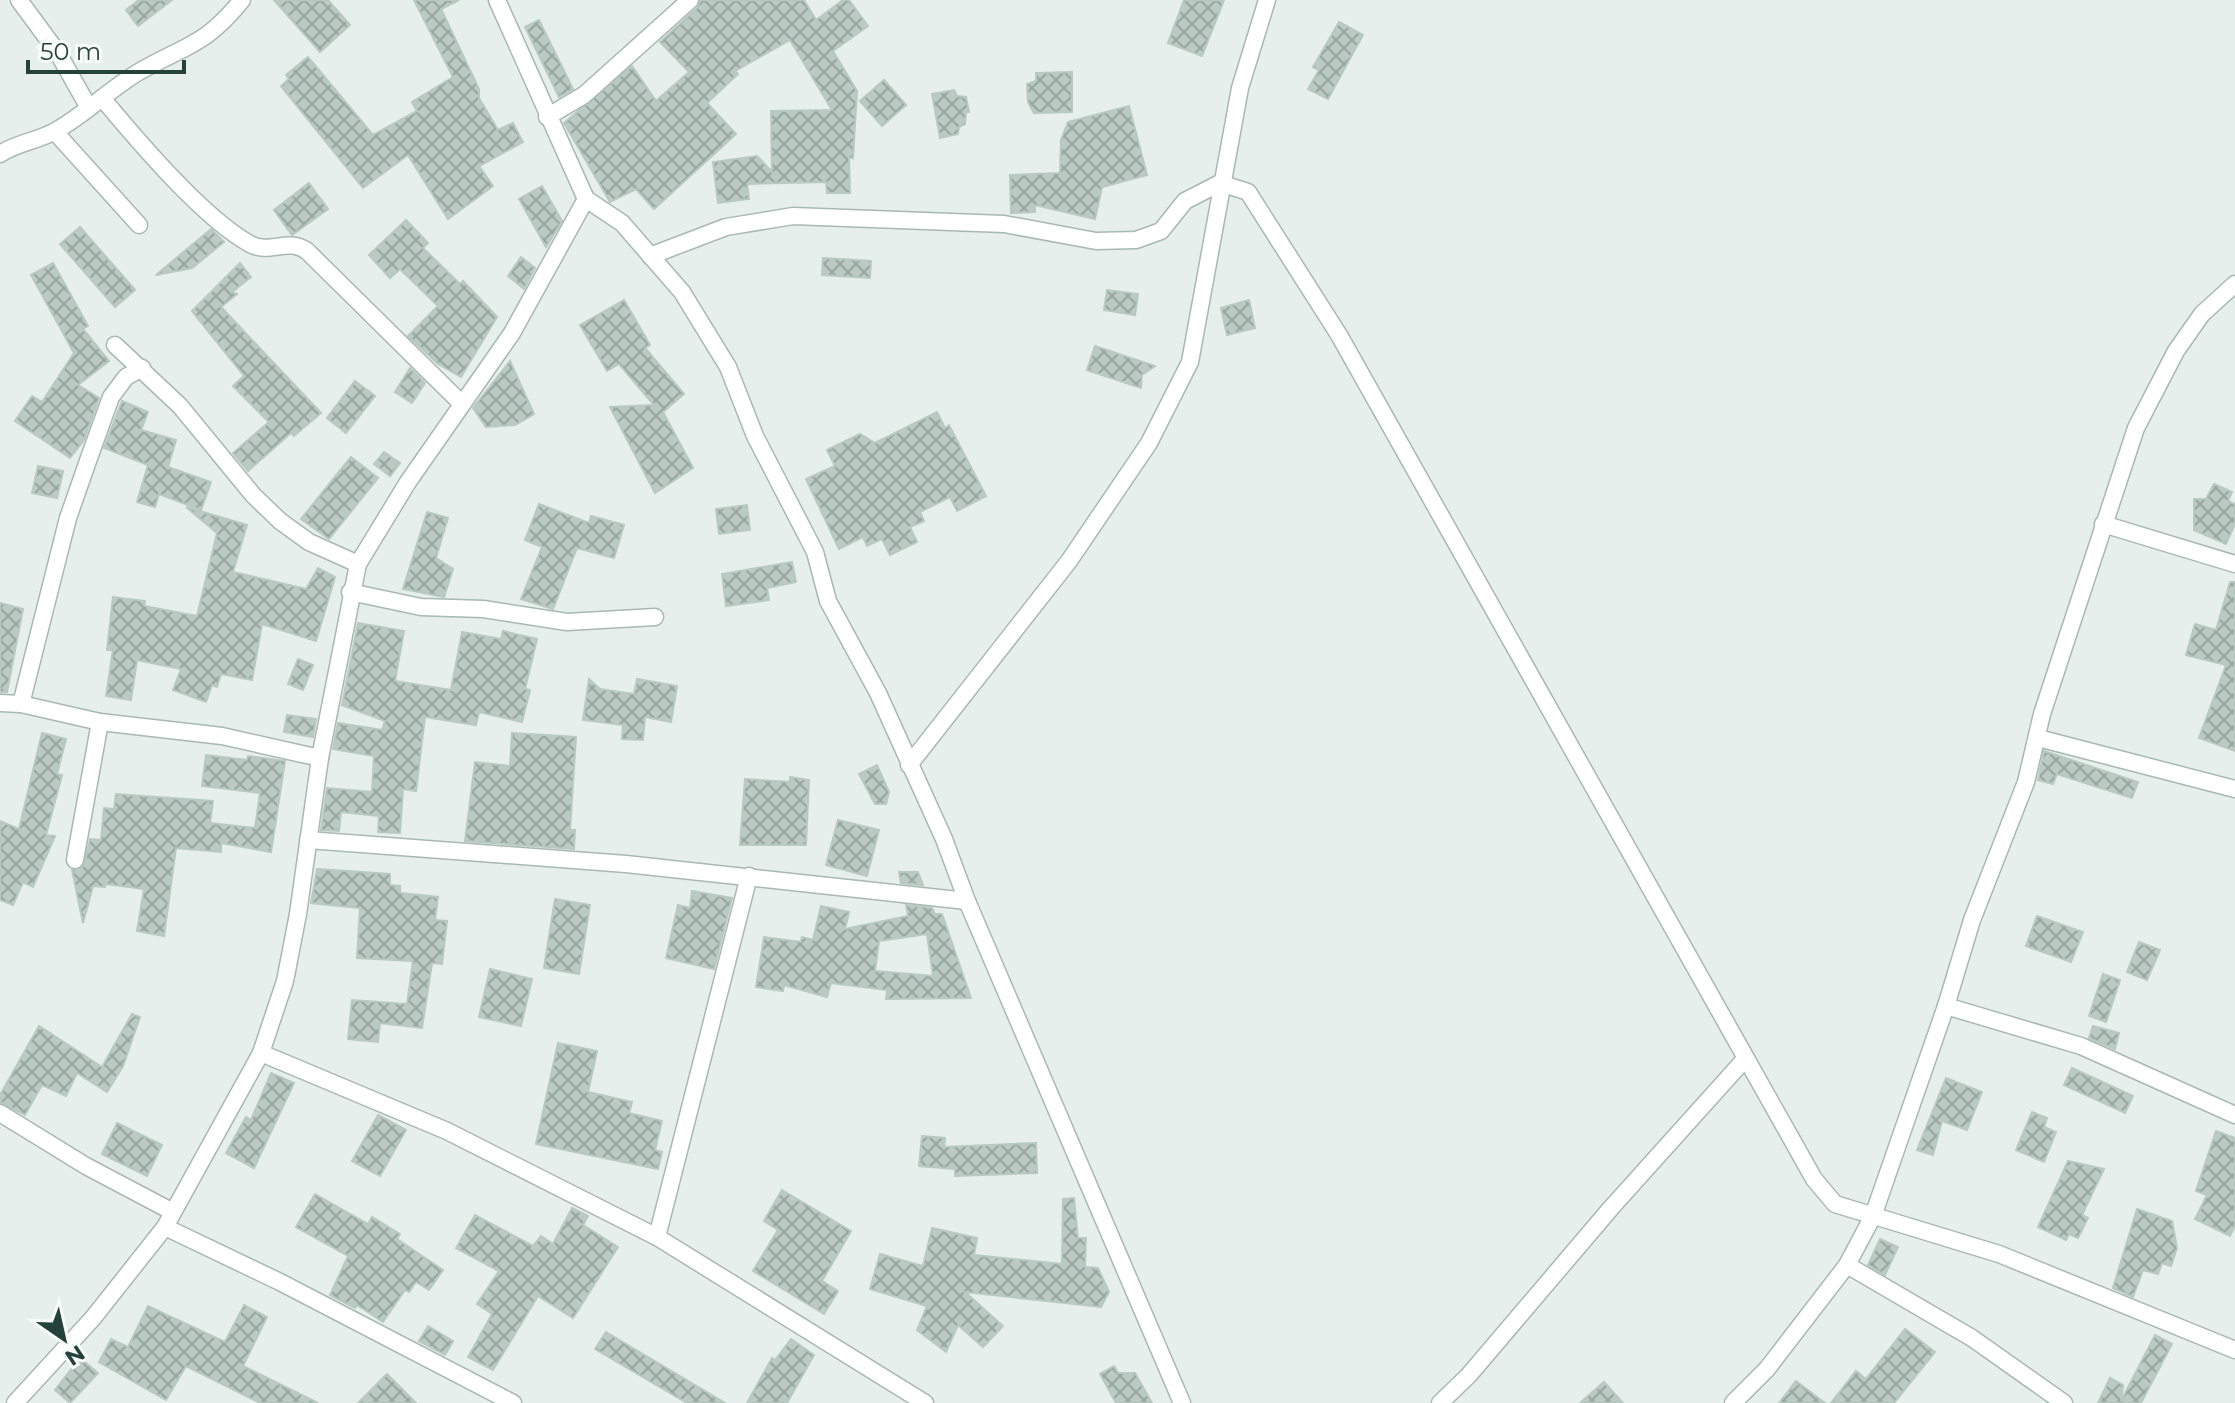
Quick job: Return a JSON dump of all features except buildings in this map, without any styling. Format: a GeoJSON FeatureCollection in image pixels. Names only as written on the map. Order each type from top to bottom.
{"type":"FeatureCollection","features":[{"type":"Feature","properties":{"kind":"street"},"geometry":{"type":"LineString","coordinates":[[19,0],[95,103],[195,200],[246,242],[261,250],[289,244],[307,251],[461,403]]}},
{"type":"Feature","properties":{"kind":"street"},"geometry":{"type":"LineString","coordinates":[[0,154],[16,144],[55,132],[138,72],[202,41],[220,28],[242,0]]}},
{"type":"Feature","properties":{"kind":"street"},"geometry":{"type":"LineString","coordinates":[[497,0],[586,199],[622,223],[682,292],[728,367],[755,436],[815,552],[828,601],[878,693],[944,839],[967,901],[1182,1403]]}},
{"type":"Feature","properties":{"kind":"street"},"geometry":{"type":"LineString","coordinates":[[547,117],[584,95],[690,0]]}},
{"type":"Feature","properties":{"kind":"street"},"geometry":{"type":"LineString","coordinates":[[909,765],[1069,561],[1149,443],[1190,362],[1201,313],[1220,183],[1240,88],[1267,0]]}},
{"type":"Feature","properties":{"kind":"street"},"geometry":{"type":"LineString","coordinates":[[55,132],[139,225]]}},
{"type":"Feature","properties":{"kind":"street"},"geometry":{"type":"LineString","coordinates":[[650,256],[726,227],[793,216],[1004,224],[1096,241],[1136,240],[1161,231],[1185,201],[1220,183],[1248,192],[1339,335],[1745,1059],[1814,1179],[1835,1204],[1999,1254],[2235,1350]]}},
{"type":"Feature","properties":{"kind":"street"},"geometry":{"type":"LineString","coordinates":[[19,1402],[93,1318],[169,1220],[261,1053],[285,981],[320,758],[350,592],[358,564],[461,403],[512,333],[586,199]]}},
{"type":"Feature","properties":{"kind":"street"},"geometry":{"type":"LineString","coordinates":[[1733,1403],[1767,1369],[1847,1265],[1873,1216],[1946,1006],[1972,920],[2026,782],[2103,524],[2136,428],[2176,351],[2202,314],[2235,284]]}},
{"type":"Feature","properties":{"kind":"street"},"geometry":{"type":"LineString","coordinates":[[115,345],[142,368],[280,521],[309,542],[358,564]]}},
{"type":"Feature","properties":{"kind":"street"},"geometry":{"type":"LineString","coordinates":[[21,704],[68,518],[89,458],[111,397],[126,377],[142,368]]}},
{"type":"Feature","properties":{"kind":"street"},"geometry":{"type":"LineString","coordinates":[[2103,524],[2235,564]]}},
{"type":"Feature","properties":{"kind":"street"},"geometry":{"type":"LineString","coordinates":[[350,592],[421,607],[483,609],[567,622],[655,617]]}},
{"type":"Feature","properties":{"kind":"street"},"geometry":{"type":"LineString","coordinates":[[0,703],[21,704],[100,722],[222,736],[320,758]]}},
{"type":"Feature","properties":{"kind":"street"},"geometry":{"type":"LineString","coordinates":[[75,860],[100,722]]}},
{"type":"Feature","properties":{"kind":"street"},"geometry":{"type":"LineString","coordinates":[[2038,738],[2235,789]]}},
{"type":"Feature","properties":{"kind":"street"},"geometry":{"type":"LineString","coordinates":[[308,840],[749,876],[967,901]]}},
{"type":"Feature","properties":{"kind":"street"},"geometry":{"type":"LineString","coordinates":[[657,1237],[749,876]]}},
{"type":"Feature","properties":{"kind":"street"},"geometry":{"type":"LineString","coordinates":[[1946,1006],[2081,1046],[2235,1115]]}},
{"type":"Feature","properties":{"kind":"street"},"geometry":{"type":"LineString","coordinates":[[261,1053],[447,1131],[657,1237],[925,1403]]}},
{"type":"Feature","properties":{"kind":"street"},"geometry":{"type":"LineString","coordinates":[[1440,1403],[1469,1375],[1611,1208],[1745,1059]]}},
{"type":"Feature","properties":{"kind":"street"},"geometry":{"type":"LineString","coordinates":[[0,1113],[169,1220],[280,1282],[513,1403]]}},
{"type":"Feature","properties":{"kind":"street"},"geometry":{"type":"LineString","coordinates":[[1847,1265],[1972,1338],[2064,1403]]}}]}
